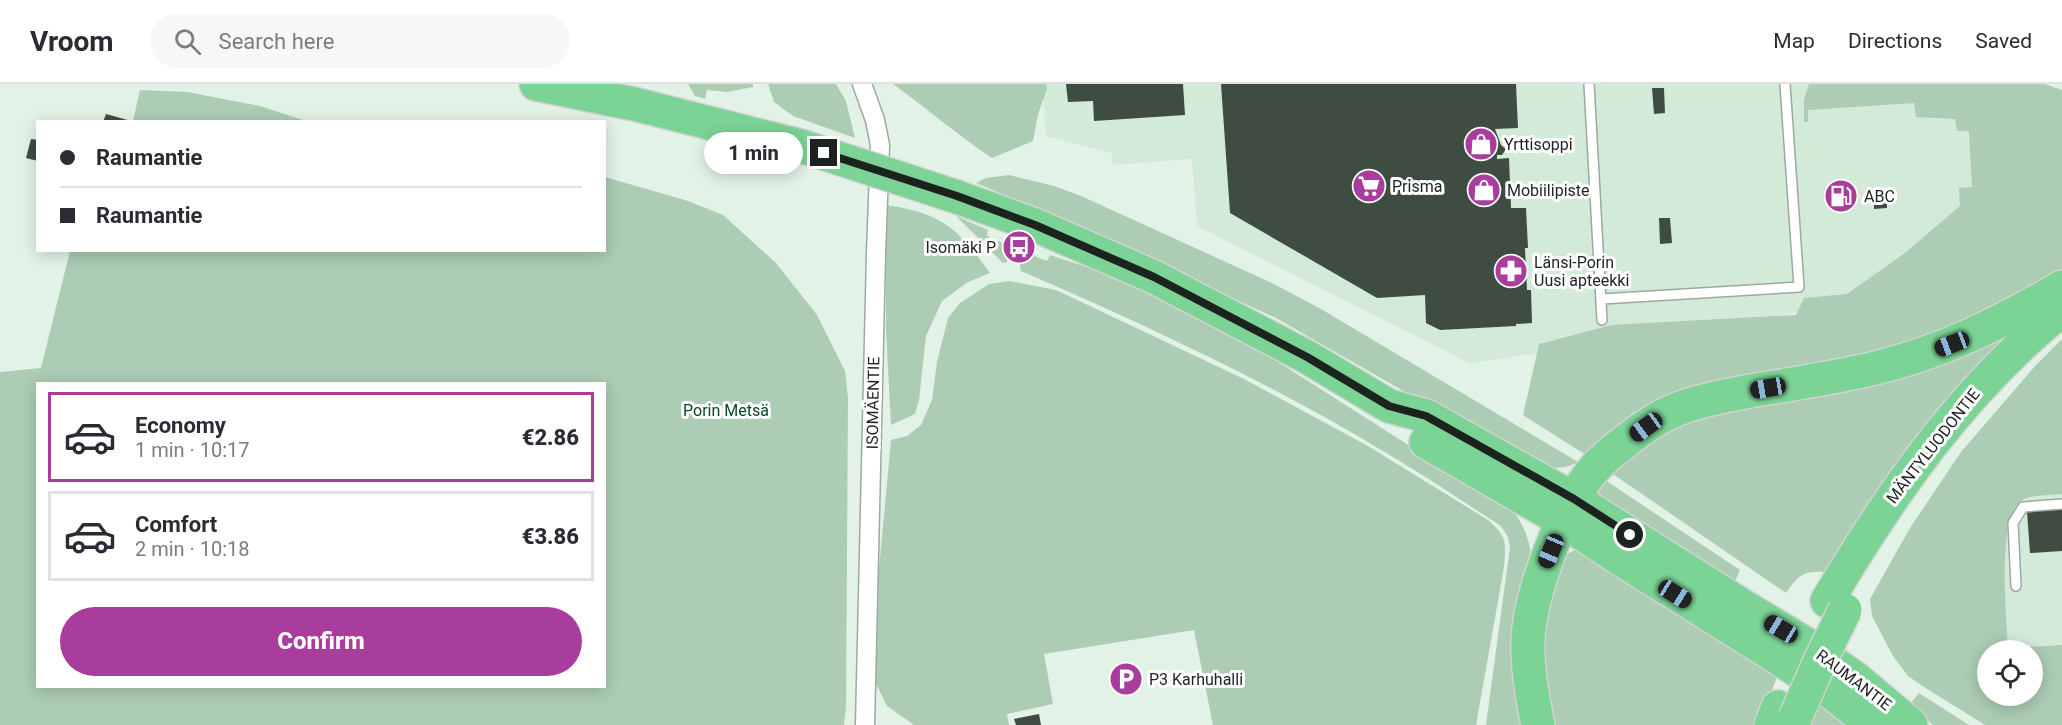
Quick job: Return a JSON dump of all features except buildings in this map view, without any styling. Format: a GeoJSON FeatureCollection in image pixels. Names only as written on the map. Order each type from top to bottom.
{"type":"FeatureCollection","features":[{"type":"Feature","properties":{"kind":"highway","name":"RAUMANTIE"},"geometry":{"type":"LineString","coordinates":[[536,84],[634,104],[801,146],[957,196],[1035,225],[1154,277],[1307,357],[1389,406],[1412,434],[1569,510],[1743,606],[1811,647],[1855,678],[1911,725]]}},
{"type":"Feature","properties":{"kind":"highway"},"geometry":{"type":"LineString","coordinates":[[1538,725],[1530,681],[1528,639],[1534,601],[1544,567],[1569,510],[1595,468],[1632,437],[1660,417],[1704,400],[1876,368],[1935,350],[1968,338],[2010,318],[2062,287]]}},
{"type":"Feature","properties":{"kind":"highway","name":"MÄNTYLUODONTIE"},"geometry":{"type":"LineString","coordinates":[[1836,606],[1890,499],[1950,421],[1995,370],[2028,337],[2062,310]]}},
{"type":"Feature","properties":{"kind":"highway","name":"MÄNTYLUODONTIE"},"geometry":{"type":"LineString","coordinates":[[1836,606],[1952,439],[1997,388],[2062,323]]}},
{"type":"Feature","properties":{"kind":"highway","name":"RAUMANTIE"},"geometry":{"type":"LineString","coordinates":[[1569,510],[1627,564],[1772,654],[1833,694],[1873,725]]}},
{"type":"Feature","properties":{"kind":"highway"},"geometry":{"type":"LineString","coordinates":[[1784,719],[1820,661],[1836,606]]}},
{"type":"Feature","properties":{"kind":"street","name":"ISOMÄENTIE"},"geometry":{"type":"LineString","coordinates":[[862,84],[875,120],[880,145],[865,725]]}},
{"type":"Feature","properties":{"kind":"lane"},"geometry":{"type":"LineString","coordinates":[[1589,84],[1602,320]]}},
{"type":"Feature","properties":{"kind":"lane"},"geometry":{"type":"LineString","coordinates":[[1602,299],[1799,286],[1785,84]]}},
{"type":"Feature","properties":{"kind":"lane"},"geometry":{"type":"LineString","coordinates":[[2016,586],[2013,523],[2016,515],[2023,507],[2062,504]]}},
{"type":"Feature","properties":{"kind":"shaded area"},"geometry":{"type":"Polygon","coordinates":[[[1042,84],[1835,84],[1975,110],[1981,210],[1852,297],[1758,322],[1469,363],[1197,226],[1192,159],[1113,165],[1112,153],[1046,136],[1042,84]]]}},
{"type":"Feature","properties":{"kind":"shaded area"},"geometry":{"type":"Polygon","coordinates":[[[2062,494],[2062,645],[2043,646],[2043,640],[2008,640],[2005,546],[2013,512],[2021,501],[2042,495],[2062,494]]]}},
{"type":"Feature","properties":{"kind":"green space"},"geometry":{"type":"Polygon","coordinates":[[[688,84],[753,84],[753,87],[727,92],[707,90],[705,99],[695,96],[688,84]]]}},
{"type":"Feature","properties":{"kind":"green space"},"geometry":{"type":"Polygon","coordinates":[[[768,84],[836,84],[846,101],[855,138],[793,116],[774,102],[768,84]]]}},
{"type":"Feature","properties":{"kind":"green space"},"geometry":{"type":"Polygon","coordinates":[[[893,84],[1046,84],[1047,89],[1038,114],[1033,141],[992,158],[893,84]]]}},
{"type":"Feature","properties":{"kind":"green space"},"geometry":{"type":"Polygon","coordinates":[[[1809,84],[2045,84],[2062,90],[2062,271],[1913,347],[1678,391],[1634,412],[1586,455],[1523,415],[1539,344],[1612,325],[1796,315],[1804,298],[1847,294],[1905,253],[1960,206],[1959,188],[1972,187],[1969,131],[1957,131],[1955,119],[1916,117],[1914,103],[1808,110],[1808,122],[1804,122],[1804,100],[1809,84]]]}},
{"type":"Feature","properties":{"kind":"green space"},"geometry":{"type":"Polygon","coordinates":[[[140,90],[187,92],[260,106],[303,120],[133,120],[140,90]]]}},
{"type":"Feature","properties":{"kind":"green space"},"geometry":{"type":"Polygon","coordinates":[[[1009,175],[1054,186],[1081,196],[1272,283],[1321,309],[1578,462],[1561,468],[1531,464],[1276,318],[976,183],[986,178],[1009,175]]]}},
{"type":"Feature","properties":{"kind":"green space","name":"Porin Metsä"},"geometry":{"type":"Polygon","coordinates":[[[606,177],[688,201],[723,215],[776,263],[817,315],[845,371],[848,398],[844,725],[0,725],[0,372],[41,368],[70,252],[606,252],[606,177]]]}},
{"type":"Feature","properties":{"kind":"green space"},"geometry":{"type":"Polygon","coordinates":[[[886,205],[922,213],[947,226],[958,234],[990,273],[968,282],[942,301],[926,336],[919,400],[915,414],[891,425],[886,330],[886,205]]]}},
{"type":"Feature","properties":{"kind":"green space"},"geometry":{"type":"Polygon","coordinates":[[[956,216],[988,230],[987,236],[1007,245],[1010,249],[1007,262],[1003,263],[956,216]]]}},
{"type":"Feature","properties":{"kind":"green space"},"geometry":{"type":"Polygon","coordinates":[[[1027,253],[1047,261],[1050,255],[1105,273],[1231,332],[1515,513],[1528,539],[1532,567],[1526,725],[1486,725],[1510,547],[1508,537],[1501,526],[1407,465],[1303,405],[1163,335],[1021,271],[1021,257],[1027,253]]]}},
{"type":"Feature","properties":{"kind":"green space"},"geometry":{"type":"Polygon","coordinates":[[[1009,281],[1056,290],[1244,379],[1368,446],[1488,520],[1502,536],[1505,552],[1476,725],[1213,725],[1194,630],[1044,654],[1053,704],[1007,714],[1009,725],[914,725],[887,706],[876,684],[879,569],[891,440],[907,436],[921,425],[932,400],[937,362],[948,318],[960,303],[989,284],[1009,281]]]}},
{"type":"Feature","properties":{"kind":"green space"},"geometry":{"type":"Polygon","coordinates":[[[2025,325],[1829,572],[1803,575],[1786,593],[1610,472],[1651,438],[1689,418],[2025,325]]]}},
{"type":"Feature","properties":{"kind":"green space"},"geometry":{"type":"Polygon","coordinates":[[[2062,339],[2062,494],[2025,499],[2013,512],[2008,528],[2005,570],[2008,640],[1977,640],[1977,706],[2043,706],[2043,646],[2062,645],[2062,725],[1985,725],[1908,676],[1893,656],[1872,616],[1870,599],[1910,528],[1961,452],[2035,366],[2062,339]]]}},
{"type":"Feature","properties":{"kind":"green space"},"geometry":{"type":"Polygon","coordinates":[[[1602,478],[1740,570],[1732,588],[1594,496],[1602,478]]]}},
{"type":"Feature","properties":{"kind":"green space"},"geometry":{"type":"Polygon","coordinates":[[[1577,549],[1780,670],[1758,725],[1547,725],[1541,623],[1565,555],[1577,549]]]}},
{"type":"Feature","properties":{"kind":"green space"},"geometry":{"type":"Polygon","coordinates":[[[1919,693],[1969,725],[1933,725],[1909,705],[1919,693]]]}},
{"type":"Feature","properties":{"kind":"green space"},"geometry":{"type":"Polygon","coordinates":[[[1820,698],[1852,725],[1810,725],[1820,698]]]}},
{"type":"Feature","properties":{"kind":"place","name":"Yrttisoppi"},"geometry":{"type":"Point","coordinates":[1481,144]}},
{"type":"Feature","properties":{"kind":"place","name":"Prisma"},"geometry":{"type":"Point","coordinates":[1369,186]}},
{"type":"Feature","properties":{"kind":"place","name":"Mobiilipiste"},"geometry":{"type":"Point","coordinates":[1484,190]}},
{"type":"Feature","properties":{"kind":"place","name":"ABC"},"geometry":{"type":"Point","coordinates":[1841,196]}},
{"type":"Feature","properties":{"kind":"place","name":"Isomäki P"},"geometry":{"type":"Point","coordinates":[1019,247]}},
{"type":"Feature","properties":{"kind":"place","name":"Länsi-Porin Uusi apteekki"},"geometry":{"type":"Point","coordinates":[1511,271]}},
{"type":"Feature","properties":{"kind":"place","name":"P3 Karhuhalli"},"geometry":{"type":"Point","coordinates":[1126,679]}},
{"type":"Feature","properties":{"kind":"route"},"geometry":{"type":"LineString","coordinates":[[824,153],[957,196],[1035,225],[1154,277],[1307,357],[1389,406],[1426,416],[1574,499],[1630,535]]}}]}
